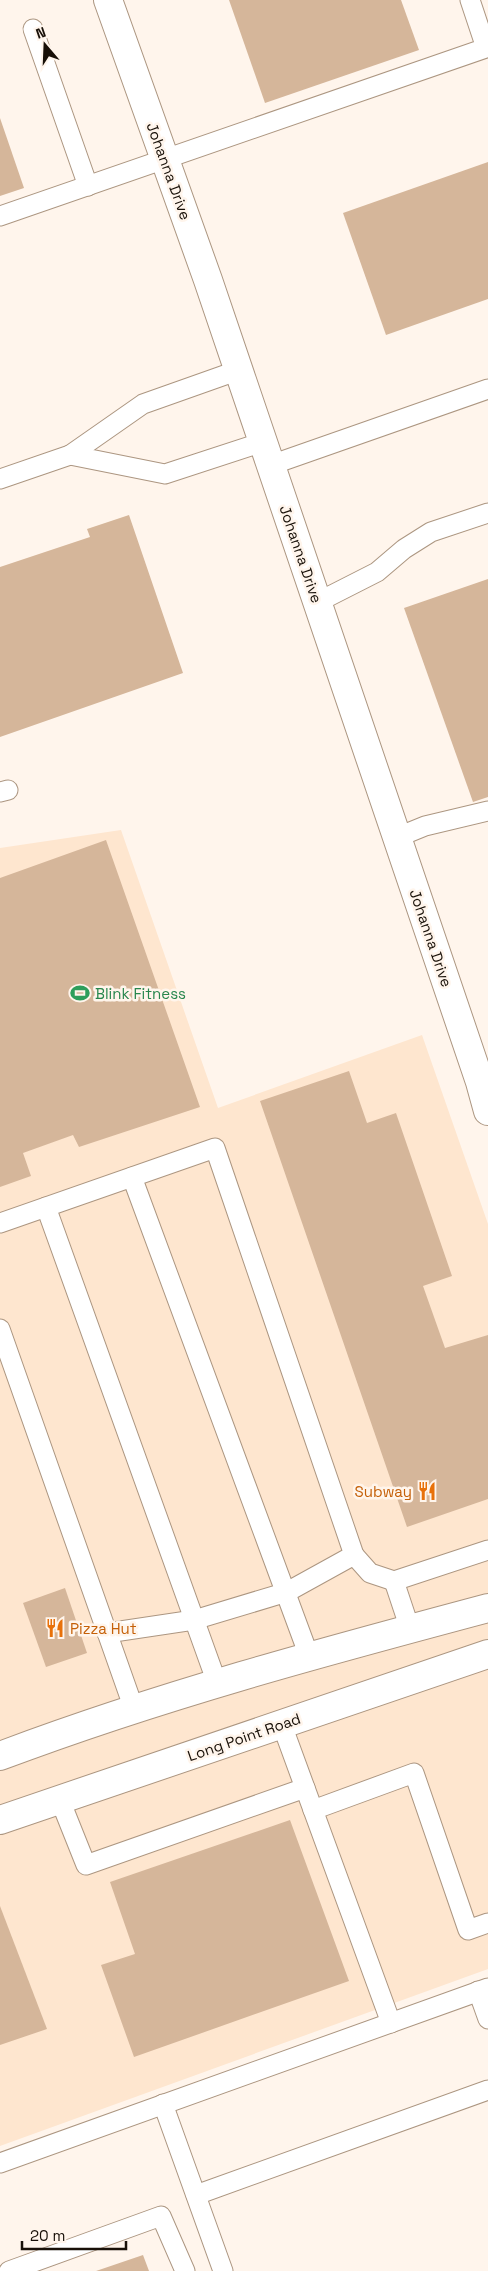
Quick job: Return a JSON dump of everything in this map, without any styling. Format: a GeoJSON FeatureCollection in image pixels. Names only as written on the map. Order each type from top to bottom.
{"type":"FeatureCollection","features":[{"type":"Feature","properties":{"kind":"street","name":"Johanna Drive"},"geometry":{"type":"LineString","coordinates":[[108,0],[239,370],[398,837],[488,1111]]}},
{"type":"Feature","properties":{"kind":"street"},"geometry":{"type":"LineString","coordinates":[[0,1756],[134,1709],[216,1684],[310,1656],[488,1608]]}},
{"type":"Feature","properties":{"kind":"street","name":"Long Point Road"},"geometry":{"type":"LineString","coordinates":[[0,1820],[488,1654]]}},
{"type":"Feature","properties":{"kind":"lane"},"geometry":{"type":"LineString","coordinates":[[0,216],[486,48],[470,0]]}},
{"type":"Feature","properties":{"kind":"lane"},"geometry":{"type":"LineString","coordinates":[[33,28],[88,186]]}},
{"type":"Feature","properties":{"kind":"lane"},"geometry":{"type":"LineString","coordinates":[[0,479],[70,455],[143,404],[239,370]]}},
{"type":"Feature","properties":{"kind":"lane"},"geometry":{"type":"LineString","coordinates":[[70,455],[165,474],[267,454],[488,389]]}},
{"type":"Feature","properties":{"kind":"lane"},"geometry":{"type":"LineString","coordinates":[[318,602],[377,572],[404,549],[431,532],[488,513]]}},
{"type":"Feature","properties":{"kind":"lane"},"geometry":{"type":"LineString","coordinates":[[398,837],[426,826],[488,811]]}},
{"type":"Feature","properties":{"kind":"lane"},"geometry":{"type":"LineString","coordinates":[[0,1223],[215,1148],[354,1555],[370,1573],[394,1580],[488,1550]]}},
{"type":"Feature","properties":{"kind":"lane"},"geometry":{"type":"LineString","coordinates":[[132,1177],[310,1656]]}},
{"type":"Feature","properties":{"kind":"lane"},"geometry":{"type":"LineString","coordinates":[[46,1207],[216,1684]]}},
{"type":"Feature","properties":{"kind":"lane"},"geometry":{"type":"LineString","coordinates":[[0,1329],[134,1709]]}},
{"type":"Feature","properties":{"kind":"lane"},"geometry":{"type":"LineString","coordinates":[[107,1633],[194,1620],[287,1592],[354,1555]]}},
{"type":"Feature","properties":{"kind":"lane"},"geometry":{"type":"LineString","coordinates":[[394,1580],[410,1629]]}},
{"type":"Feature","properties":{"kind":"lane"},"geometry":{"type":"LineString","coordinates":[[282,1724],[391,2023]]}},
{"type":"Feature","properties":{"kind":"lane"},"geometry":{"type":"LineString","coordinates":[[313,1810],[414,1773],[468,1930],[488,1923]]}},
{"type":"Feature","properties":{"kind":"lane"},"geometry":{"type":"LineString","coordinates":[[60,1800],[86,1865],[305,1788]]}},
{"type":"Feature","properties":{"kind":"lane"},"geometry":{"type":"LineString","coordinates":[[0,2163],[483,1990],[488,2019]]}},
{"type":"Feature","properties":{"kind":"lane"},"geometry":{"type":"LineString","coordinates":[[196,2195],[488,2090]]}},
{"type":"Feature","properties":{"kind":"lane"},"geometry":{"type":"LineString","coordinates":[[163,2104],[223,2271]]}},
{"type":"Feature","properties":{"kind":"lane"},"geometry":{"type":"LineString","coordinates":[[9,2271],[161,2216],[185,2271]]}},
{"type":"Feature","properties":{"kind":"shaded area"},"geometry":{"type":"Polygon","coordinates":[[[121,830],[218,1108],[422,1035],[488,1224],[488,1969],[0,2146],[0,848],[121,830]]]}},
{"type":"Feature","properties":{"kind":"building"},"geometry":{"type":"Polygon","coordinates":[[[229,0],[401,0],[419,50],[265,103],[229,0]]]}},
{"type":"Feature","properties":{"kind":"building"},"geometry":{"type":"Polygon","coordinates":[[[0,118],[24,188],[0,196],[0,118]]]}},
{"type":"Feature","properties":{"kind":"building"},"geometry":{"type":"Polygon","coordinates":[[[488,162],[488,299],[386,335],[343,213],[488,162]]]}},
{"type":"Feature","properties":{"kind":"building"},"geometry":{"type":"Polygon","coordinates":[[[129,515],[183,673],[0,737],[0,567],[90,537],[87,529],[129,515]]]}},
{"type":"Feature","properties":{"kind":"building"},"geometry":{"type":"Polygon","coordinates":[[[488,579],[488,797],[473,802],[404,608],[488,579]]]}},
{"type":"Feature","properties":{"kind":"building","name":"Blink Fitness"},"geometry":{"type":"Polygon","coordinates":[[[106,840],[200,1107],[79,1147],[73,1135],[23,1153],[31,1176],[0,1187],[0,878],[106,840]]]}},
{"type":"Feature","properties":{"kind":"building"},"geometry":{"type":"Polygon","coordinates":[[[349,1071],[367,1123],[396,1113],[452,1276],[423,1286],[445,1348],[488,1335],[488,1499],[407,1527],[260,1101],[349,1071]]]}},
{"type":"Feature","properties":{"kind":"building","name":"Pizza Hut"},"geometry":{"type":"Polygon","coordinates":[[[65,1588],[87,1653],[46,1667],[23,1603],[65,1588]]]}},
{"type":"Feature","properties":{"kind":"building"},"geometry":{"type":"Polygon","coordinates":[[[290,1820],[349,1981],[134,2057],[101,1965],[135,1954],[110,1882],[290,1820]]]}},
{"type":"Feature","properties":{"kind":"building"},"geometry":{"type":"Polygon","coordinates":[[[0,1906],[47,2029],[0,2045],[0,1906]]]}},
{"type":"Feature","properties":{"kind":"building"},"geometry":{"type":"Polygon","coordinates":[[[143,2255],[149,2271],[96,2271],[143,2255]]]}},
{"type":"Feature","properties":{"kind":"place","name":"Blink Fitness"},"geometry":{"type":"Point","coordinates":[80,993]}},
{"type":"Feature","properties":{"kind":"place","name":"Subway"},"geometry":{"type":"Point","coordinates":[427,1491]}},
{"type":"Feature","properties":{"kind":"place","name":"Pizza Hut"},"geometry":{"type":"Point","coordinates":[55,1628]}}]}
